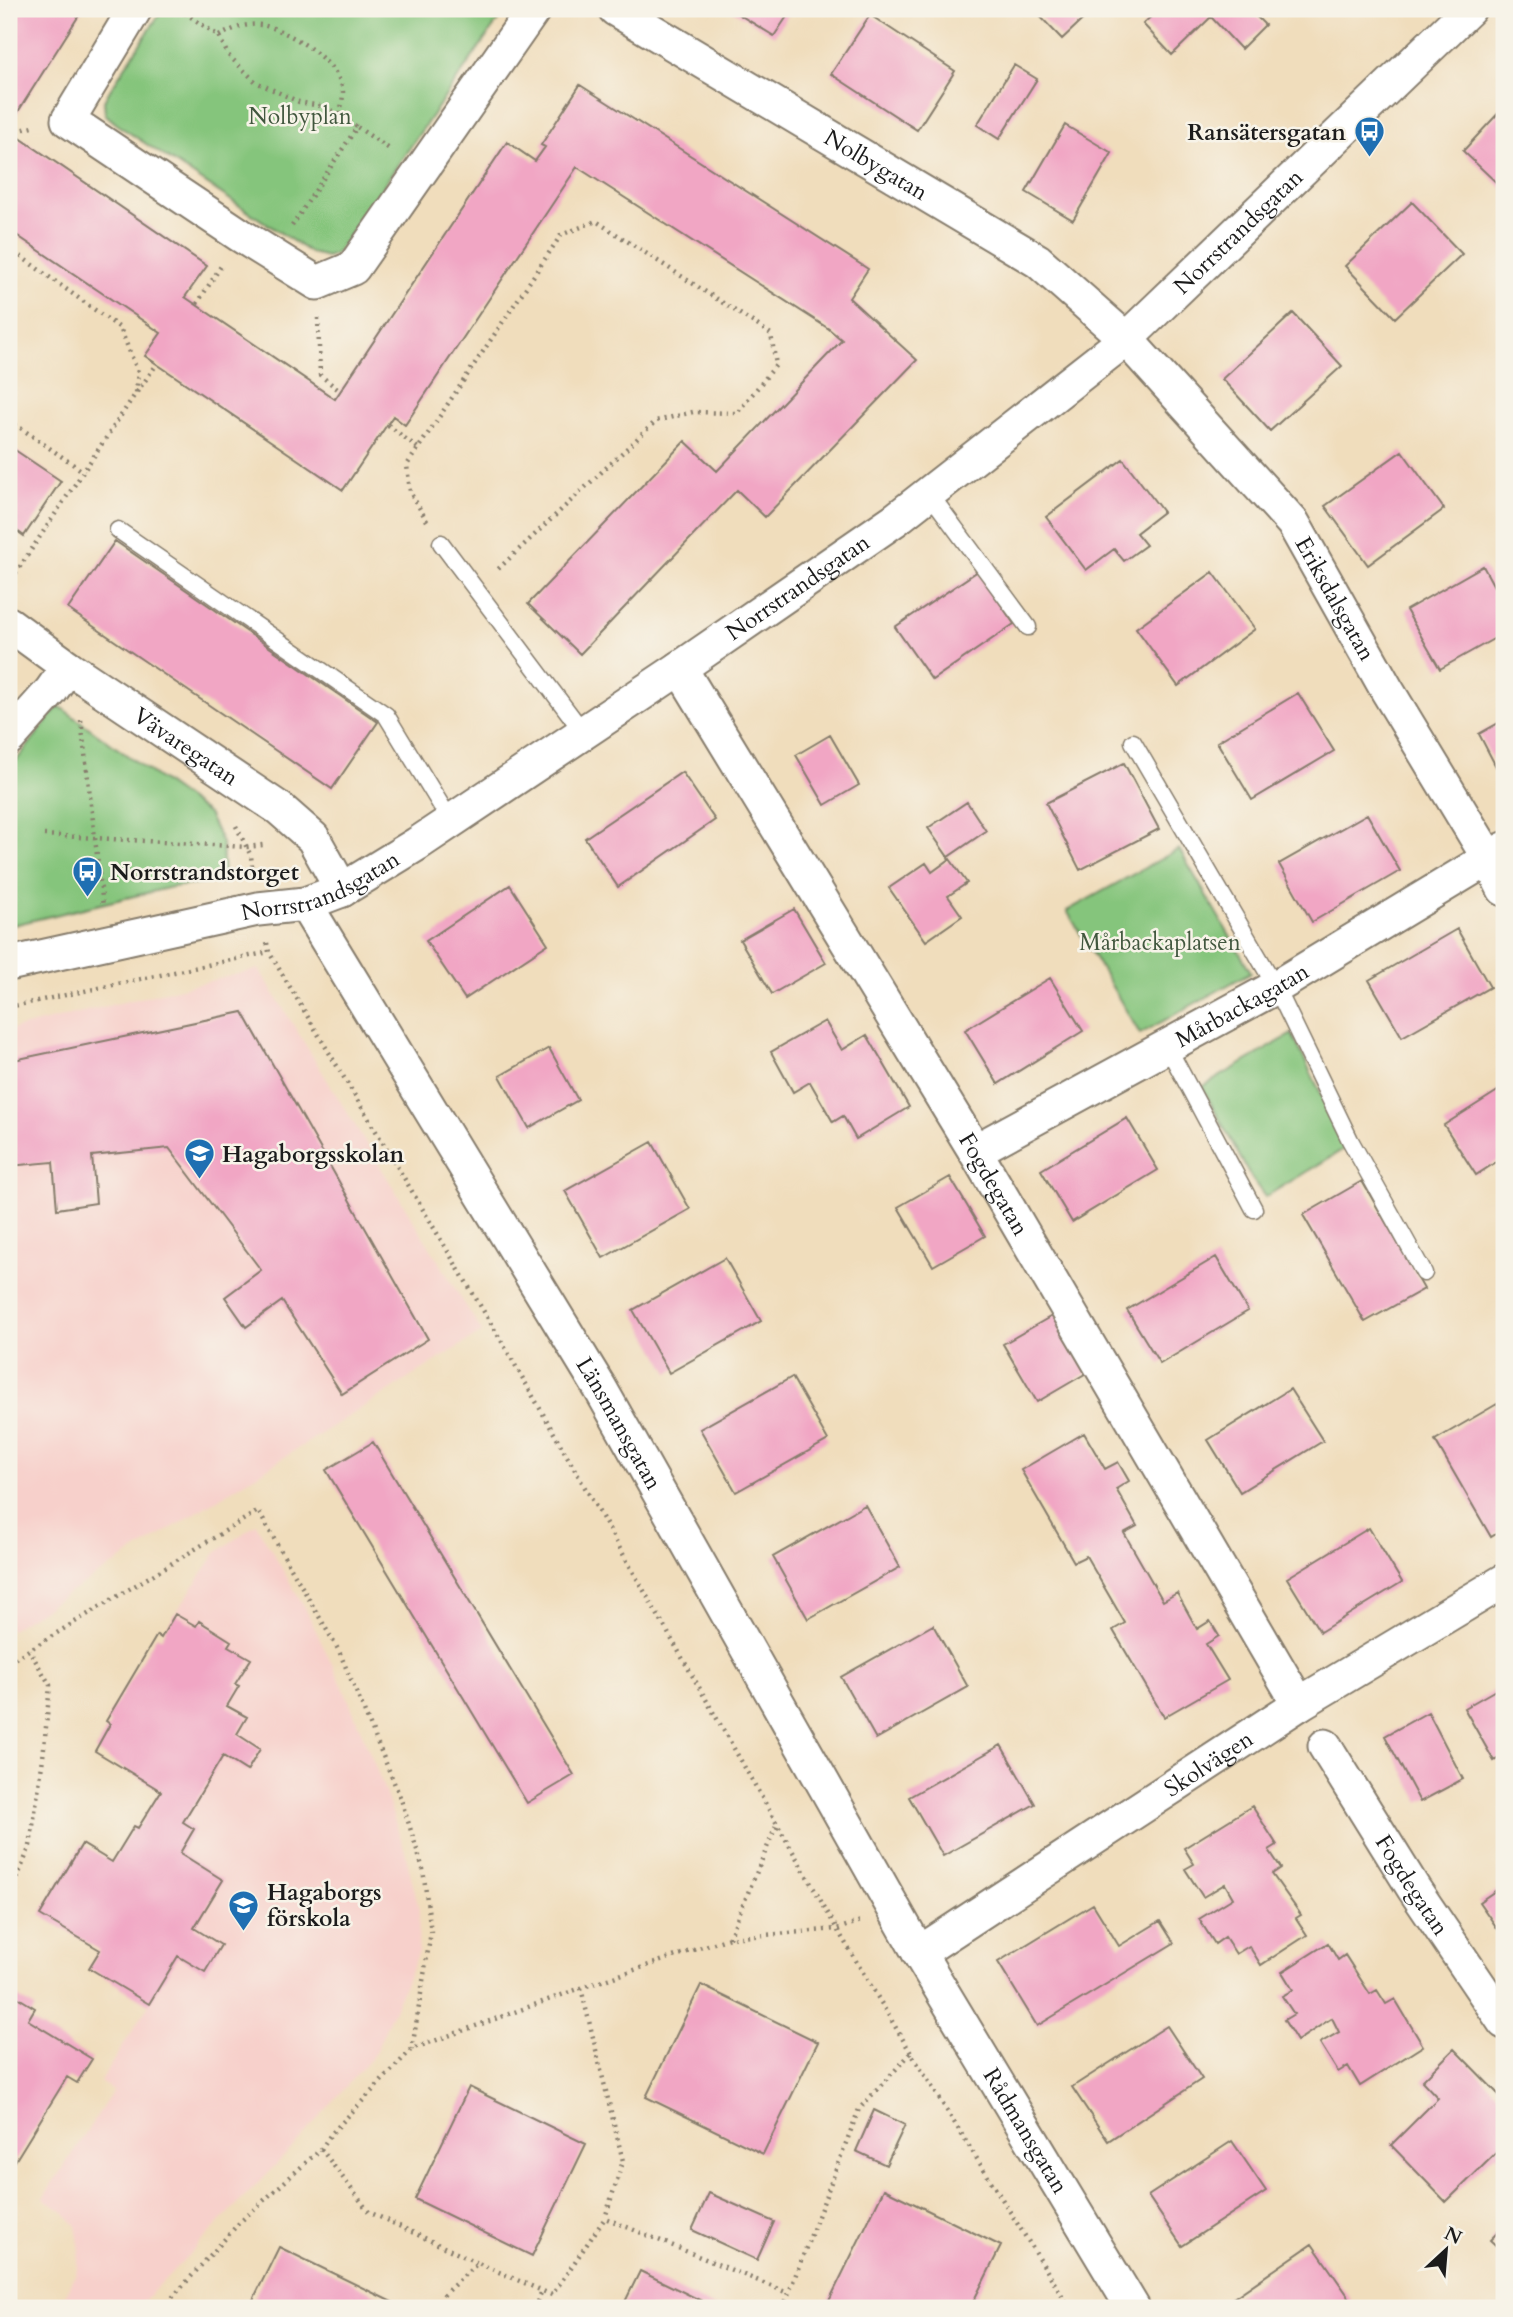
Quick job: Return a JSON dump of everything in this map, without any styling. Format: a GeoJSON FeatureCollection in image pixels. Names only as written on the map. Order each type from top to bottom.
{"type":"FeatureCollection","features":[{"type":"Feature","properties":{"kind":"street"},"geometry":{"type":"LineString","coordinates":[[135,9],[68,120],[317,283],[353,268],[534,9]]}},
{"type":"Feature","properties":{"kind":"street","name":"Nolbygatan"},"geometry":{"type":"LineString","coordinates":[[615,9],[1038,261],[1126,339]]}},
{"type":"Feature","properties":{"kind":"street","name":"Norrstrandsgatan"},"geometry":{"type":"LineString","coordinates":[[9,964],[258,909],[305,904],[342,890],[417,844],[896,519],[1126,339],[1469,9]]}},
{"type":"Feature","properties":{"kind":"street","name":"Eriksdalsgatan"},"geometry":{"type":"LineString","coordinates":[[1126,339],[1293,523],[1387,690],[1496,853],[1504,889]]}},
{"type":"Feature","properties":{"kind":"street","name":"Vävaregatan"},"geometry":{"type":"LineString","coordinates":[[9,624],[68,667],[280,809],[313,838],[342,890]]}},
{"type":"Feature","properties":{"kind":"street"},"geometry":{"type":"LineString","coordinates":[[9,738],[51,691],[68,667]]}},
{"type":"Feature","properties":{"kind":"street","name":"Fogdegatan"},"geometry":{"type":"LineString","coordinates":[[680,668],[975,1151],[1299,1704]]}},
{"type":"Feature","properties":{"kind":"street","name":"Mårbackagatan"},"geometry":{"type":"LineString","coordinates":[[975,1151],[1276,987],[1496,853]]}},
{"type":"Feature","properties":{"kind":"street","name":"Länsmansgatan"},"geometry":{"type":"LineString","coordinates":[[305,904],[600,1388],[919,1953]]}},
{"type":"Feature","properties":{"kind":"street","name":"Skolvägen"},"geometry":{"type":"LineString","coordinates":[[919,1953],[1299,1704],[1504,1581]]}},
{"type":"Feature","properties":{"kind":"street","name":"Fogdegatan"},"geometry":{"type":"LineString","coordinates":[[1325,1746],[1414,1889],[1504,2022]]}},
{"type":"Feature","properties":{"kind":"street","name":"Rådmansgatan"},"geometry":{"type":"LineString","coordinates":[[919,1953],[1133,2308]]}},
{"type":"Feature","properties":{"kind":"lane"},"geometry":{"type":"LineString","coordinates":[[929,493],[1028,627]]}},
{"type":"Feature","properties":{"kind":"lane"},"geometry":{"type":"LineString","coordinates":[[118,530],[386,715],[450,820]]}},
{"type":"Feature","properties":{"kind":"lane"},"geometry":{"type":"LineString","coordinates":[[441,542],[583,732]]}},
{"type":"Feature","properties":{"kind":"lane"},"geometry":{"type":"LineString","coordinates":[[1133,742],[1276,987],[1350,1140],[1424,1273]]}},
{"type":"Feature","properties":{"kind":"lane"},"geometry":{"type":"LineString","coordinates":[[1167,1046],[1254,1209]]}},
{"type":"Feature","properties":{"kind":"path"},"geometry":{"type":"LineString","coordinates":[[179,9],[219,36],[228,55],[256,82],[299,102],[340,114],[421,169]]}},
{"type":"Feature","properties":{"kind":"path"},"geometry":{"type":"LineString","coordinates":[[219,36],[240,26],[261,25],[288,34],[312,50],[332,69],[343,91],[340,114]]}},
{"type":"Feature","properties":{"kind":"path"},"geometry":{"type":"LineString","coordinates":[[272,256],[357,127]]}},
{"type":"Feature","properties":{"kind":"path"},"geometry":{"type":"LineString","coordinates":[[441,542],[410,492],[407,464],[561,235],[596,221],[771,334],[776,365],[737,413],[693,412],[656,421],[477,590]]}},
{"type":"Feature","properties":{"kind":"path"},"geometry":{"type":"LineString","coordinates":[[197,304],[240,235]]}},
{"type":"Feature","properties":{"kind":"path"},"geometry":{"type":"LineString","coordinates":[[9,248],[120,328],[138,372],[136,393]]}},
{"type":"Feature","properties":{"kind":"path"},"geometry":{"type":"LineString","coordinates":[[317,283],[320,375],[340,391]]}},
{"type":"Feature","properties":{"kind":"path"},"geometry":{"type":"LineString","coordinates":[[9,583],[157,364]]}},
{"type":"Feature","properties":{"kind":"path"},"geometry":{"type":"LineString","coordinates":[[9,420],[85,472]]}},
{"type":"Feature","properties":{"kind":"path"},"geometry":{"type":"LineString","coordinates":[[388,425],[418,448]]}},
{"type":"Feature","properties":{"kind":"path"},"geometry":{"type":"LineString","coordinates":[[91,719],[80,711],[104,907]]}},
{"type":"Feature","properties":{"kind":"path"},"geometry":{"type":"LineString","coordinates":[[235,823],[251,856],[258,909],[269,952],[502,1342],[837,1928],[911,2053],[1070,2308]]}},
{"type":"Feature","properties":{"kind":"path"},"geometry":{"type":"LineString","coordinates":[[44,835],[247,847],[313,838]]}},
{"type":"Feature","properties":{"kind":"path"},"geometry":{"type":"LineString","coordinates":[[9,1007],[269,952]]}},
{"type":"Feature","properties":{"kind":"path"},"geometry":{"type":"LineString","coordinates":[[9,1662],[258,1511],[340,1651],[401,1799],[424,1869],[431,1932],[412,2049]]}},
{"type":"Feature","properties":{"kind":"path"},"geometry":{"type":"LineString","coordinates":[[9,1898],[30,1846],[44,1758],[50,1685],[29,1650]]}},
{"type":"Feature","properties":{"kind":"path"},"geometry":{"type":"LineString","coordinates":[[729,1938],[777,1824]]}},
{"type":"Feature","properties":{"kind":"path"},"geometry":{"type":"LineString","coordinates":[[163,2308],[240,2222],[321,2149],[331,2134],[412,2049],[729,1938],[837,1928],[894,1910]]}},
{"type":"Feature","properties":{"kind":"path"},"geometry":{"type":"LineString","coordinates":[[321,2149],[369,2212],[552,2295],[605,2218],[623,2161],[581,1988]]}},
{"type":"Feature","properties":{"kind":"path"},"geometry":{"type":"LineString","coordinates":[[785,2307],[859,2109],[911,2053]]}},
{"type":"Feature","properties":{"kind":"path"},"geometry":{"type":"LineString","coordinates":[[605,2218],[788,2293]]}},
{"type":"Feature","properties":{"kind":"path"},"geometry":{"type":"LineString","coordinates":[[437,2308],[445,2293],[478,2263]]}},
{"type":"Feature","properties":{"kind":"path"},"geometry":{"type":"LineString","coordinates":[[534,2308],[542,2291]]}},
{"type":"Feature","properties":{"kind":"shaded area","name":"Hagaborgsskolan"},"geometry":{"type":"Polygon","coordinates":[[[259,969],[482,1332],[9,1631],[9,1030],[259,969]]]}},
{"type":"Feature","properties":{"kind":"shaded area","name":"Hagaborgs förskola"},"geometry":{"type":"Polygon","coordinates":[[[256,1524],[305,1608],[345,1691],[382,1783],[405,1851],[419,1910],[418,1954],[375,2053],[295,2145],[137,2308],[52,2308],[64,2298],[76,2273],[80,2250],[76,2226],[63,2212],[43,2198],[113,2091],[100,2082],[149,2004],[89,1968],[100,1950],[40,1915],[82,1844],[113,1862],[134,1826],[139,1828],[176,1764],[237,1712],[227,1706],[235,1684],[250,1659],[228,1646],[231,1640],[199,1621],[196,1626],[175,1614],[216,1553],[256,1524]]]}},
{"type":"Feature","properties":{"kind":"green space","name":"Nolbyplan"},"geometry":{"type":"Polygon","coordinates":[[[163,9],[506,9],[336,254],[327,257],[311,253],[119,126],[105,114],[104,101],[110,90],[163,9]]]}},
{"type":"Feature","properties":{"kind":"green space"},"geometry":{"type":"Polygon","coordinates":[[[59,706],[208,814],[222,843],[224,881],[172,887],[9,926],[9,770],[59,706]]]}},
{"type":"Feature","properties":{"kind":"green space","name":"Mårbackaplatsen"},"geometry":{"type":"Polygon","coordinates":[[[1179,849],[1251,972],[1140,1034],[1067,911],[1179,849]]]}},
{"type":"Feature","properties":{"kind":"green space"},"geometry":{"type":"Polygon","coordinates":[[[1292,1034],[1347,1147],[1265,1197],[1252,1179],[1202,1087],[1292,1034]]]}},
{"type":"Feature","properties":{"kind":"building"},"geometry":{"type":"Polygon","coordinates":[[[9,9],[83,9],[9,126],[9,9]]]}},
{"type":"Feature","properties":{"kind":"building"},"geometry":{"type":"Polygon","coordinates":[[[730,9],[792,9],[774,36],[730,9]]]}},
{"type":"Feature","properties":{"kind":"building"},"geometry":{"type":"Polygon","coordinates":[[[1033,9],[1094,9],[1062,39],[1033,9]]]}},
{"type":"Feature","properties":{"kind":"building"},"geometry":{"type":"Polygon","coordinates":[[[1159,9],[1249,9],[1265,25],[1241,49],[1211,17],[1172,55],[1143,24],[1159,9]]]}},
{"type":"Feature","properties":{"kind":"building"},"geometry":{"type":"Polygon","coordinates":[[[870,15],[955,71],[917,130],[831,74],[870,15]]]}},
{"type":"Feature","properties":{"kind":"building"},"geometry":{"type":"Polygon","coordinates":[[[1014,65],[1037,79],[999,139],[977,125],[1014,65]]]}},
{"type":"Feature","properties":{"kind":"building"},"geometry":{"type":"Polygon","coordinates":[[[580,85],[868,269],[849,298],[917,360],[765,517],[737,490],[580,654],[528,604],[685,441],[717,471],[842,340],[829,329],[577,167],[405,425],[393,416],[343,490],[145,356],[161,333],[9,230],[9,155],[20,138],[207,266],[185,297],[335,399],[507,142],[535,161],[545,147],[541,145],[580,85]]]}},
{"type":"Feature","properties":{"kind":"building"},"geometry":{"type":"Polygon","coordinates":[[[1504,107],[1504,190],[1463,151],[1504,107]]]}},
{"type":"Feature","properties":{"kind":"building"},"geometry":{"type":"Polygon","coordinates":[[[1065,125],[1112,153],[1073,220],[1026,192],[1065,125]]]}},
{"type":"Feature","properties":{"kind":"building"},"geometry":{"type":"Polygon","coordinates":[[[1412,202],[1462,254],[1395,318],[1345,266],[1412,202]]]}},
{"type":"Feature","properties":{"kind":"building"},"geometry":{"type":"Polygon","coordinates":[[[1293,313],[1342,366],[1270,431],[1222,379],[1293,313]]]}},
{"type":"Feature","properties":{"kind":"building"},"geometry":{"type":"Polygon","coordinates":[[[9,446],[61,481],[24,536],[9,525],[9,446]]]}},
{"type":"Feature","properties":{"kind":"building"},"geometry":{"type":"Polygon","coordinates":[[[1402,451],[1444,509],[1368,565],[1325,506],[1402,451]]]}},
{"type":"Feature","properties":{"kind":"building"},"geometry":{"type":"Polygon","coordinates":[[[1123,459],[1163,512],[1136,533],[1146,545],[1124,561],[1114,549],[1086,570],[1046,517],[1123,459]]]}},
{"type":"Feature","properties":{"kind":"building"},"geometry":{"type":"Polygon","coordinates":[[[115,541],[378,722],[332,789],[68,609],[115,541]]]}},
{"type":"Feature","properties":{"kind":"building"},"geometry":{"type":"Polygon","coordinates":[[[1483,566],[1504,605],[1504,633],[1440,669],[1406,610],[1483,566]]]}},
{"type":"Feature","properties":{"kind":"building"},"geometry":{"type":"Polygon","coordinates":[[[978,571],[1014,624],[932,680],[895,627],[978,571]]]}},
{"type":"Feature","properties":{"kind":"building"},"geometry":{"type":"Polygon","coordinates":[[[1213,572],[1255,629],[1178,686],[1136,628],[1213,572]]]}},
{"type":"Feature","properties":{"kind":"building"},"geometry":{"type":"Polygon","coordinates":[[[1298,693],[1334,751],[1252,800],[1217,742],[1298,693]]]}},
{"type":"Feature","properties":{"kind":"building"},"geometry":{"type":"Polygon","coordinates":[[[1504,720],[1504,782],[1479,734],[1504,720]]]}},
{"type":"Feature","properties":{"kind":"building"},"geometry":{"type":"Polygon","coordinates":[[[830,735],[859,785],[825,805],[796,755],[830,735]]]}},
{"type":"Feature","properties":{"kind":"building"},"geometry":{"type":"Polygon","coordinates":[[[1124,763],[1159,829],[1080,870],[1046,803],[1124,763]]]}},
{"type":"Feature","properties":{"kind":"building"},"geometry":{"type":"Polygon","coordinates":[[[682,772],[715,820],[618,887],[585,838],[682,772]]]}},
{"type":"Feature","properties":{"kind":"building"},"geometry":{"type":"Polygon","coordinates":[[[967,802],[986,831],[948,857],[928,828],[967,802]]]}},
{"type":"Feature","properties":{"kind":"building"},"geometry":{"type":"Polygon","coordinates":[[[1367,814],[1400,871],[1312,922],[1279,864],[1367,814]]]}},
{"type":"Feature","properties":{"kind":"building"},"geometry":{"type":"Polygon","coordinates":[[[950,859],[967,883],[948,896],[962,916],[926,941],[889,888],[926,863],[932,872],[950,859]]]}},
{"type":"Feature","properties":{"kind":"building"},"geometry":{"type":"Polygon","coordinates":[[[510,885],[548,944],[465,999],[426,941],[510,885]]]}},
{"type":"Feature","properties":{"kind":"building"},"geometry":{"type":"Polygon","coordinates":[[[794,909],[826,963],[772,994],[740,940],[794,909]]]}},
{"type":"Feature","properties":{"kind":"building"},"geometry":{"type":"Polygon","coordinates":[[[1457,929],[1490,987],[1402,1037],[1369,980],[1457,929]]]}},
{"type":"Feature","properties":{"kind":"building"},"geometry":{"type":"Polygon","coordinates":[[[1050,978],[1083,1031],[998,1084],[965,1030],[1050,978]]]}},
{"type":"Feature","properties":{"kind":"building"},"geometry":{"type":"Polygon","coordinates":[[[243,1012],[428,1339],[342,1394],[282,1301],[246,1327],[225,1297],[261,1270],[169,1148],[92,1156],[96,1203],[57,1209],[53,1162],[9,1166],[9,1061],[243,1012]]]}},
{"type":"Feature","properties":{"kind":"building"},"geometry":{"type":"Polygon","coordinates":[[[825,1021],[842,1050],[867,1035],[909,1107],[856,1139],[843,1116],[833,1122],[810,1082],[793,1092],[771,1052],[825,1021]]]}},
{"type":"Feature","properties":{"kind":"building"},"geometry":{"type":"Polygon","coordinates":[[[549,1048],[578,1100],[529,1128],[500,1076],[549,1048]]]}},
{"type":"Feature","properties":{"kind":"building"},"geometry":{"type":"Polygon","coordinates":[[[1504,1087],[1504,1157],[1476,1175],[1444,1125],[1504,1087]]]}},
{"type":"Feature","properties":{"kind":"building"},"geometry":{"type":"Polygon","coordinates":[[[1127,1118],[1158,1170],[1072,1222],[1041,1170],[1127,1118]]]}},
{"type":"Feature","properties":{"kind":"building"},"geometry":{"type":"Polygon","coordinates":[[[652,1142],[690,1209],[603,1258],[565,1191],[652,1142]]]}},
{"type":"Feature","properties":{"kind":"building"},"geometry":{"type":"Polygon","coordinates":[[[950,1177],[985,1236],[933,1266],[898,1207],[950,1177]]]}},
{"type":"Feature","properties":{"kind":"building"},"geometry":{"type":"Polygon","coordinates":[[[1362,1181],[1424,1289],[1365,1322],[1303,1215],[1362,1181]]]}},
{"type":"Feature","properties":{"kind":"building"},"geometry":{"type":"Polygon","coordinates":[[[1216,1257],[1248,1311],[1160,1364],[1127,1310],[1216,1257]]]}},
{"type":"Feature","properties":{"kind":"building"},"geometry":{"type":"Polygon","coordinates":[[[725,1258],[761,1321],[669,1373],[633,1310],[725,1258]]]}},
{"type":"Feature","properties":{"kind":"building"},"geometry":{"type":"Polygon","coordinates":[[[1057,1313],[1090,1371],[1037,1402],[1003,1344],[1057,1313]]]}},
{"type":"Feature","properties":{"kind":"building"},"geometry":{"type":"Polygon","coordinates":[[[792,1377],[828,1440],[736,1492],[700,1429],[792,1377]]]}},
{"type":"Feature","properties":{"kind":"building"},"geometry":{"type":"Polygon","coordinates":[[[1290,1389],[1323,1441],[1240,1492],[1208,1440],[1290,1389]]]}},
{"type":"Feature","properties":{"kind":"building"},"geometry":{"type":"Polygon","coordinates":[[[1497,1404],[1504,1416],[1504,1529],[1491,1537],[1435,1440],[1497,1404]]]}},
{"type":"Feature","properties":{"kind":"building"},"geometry":{"type":"Polygon","coordinates":[[[1084,1433],[1105,1469],[1118,1462],[1129,1481],[1116,1489],[1137,1526],[1124,1533],[1163,1601],[1177,1593],[1197,1629],[1210,1621],[1219,1636],[1206,1644],[1228,1680],[1164,1717],[1113,1630],[1125,1623],[1086,1556],[1074,1562],[1021,1470],[1084,1433]]]}},
{"type":"Feature","properties":{"kind":"building"},"geometry":{"type":"Polygon","coordinates":[[[373,1442],[574,1775],[527,1803],[326,1470],[373,1442]]]}},
{"type":"Feature","properties":{"kind":"building"},"geometry":{"type":"Polygon","coordinates":[[[865,1505],[900,1567],[808,1619],[773,1557],[865,1505]]]}},
{"type":"Feature","properties":{"kind":"building"},"geometry":{"type":"Polygon","coordinates":[[[1369,1528],[1402,1582],[1320,1632],[1287,1578],[1369,1528]]]}},
{"type":"Feature","properties":{"kind":"building"},"geometry":{"type":"Polygon","coordinates":[[[175,1614],[196,1626],[199,1621],[231,1641],[228,1646],[251,1659],[235,1684],[239,1686],[227,1706],[247,1717],[237,1734],[260,1749],[247,1771],[223,1756],[183,1822],[194,1829],[180,1853],[223,1880],[194,1928],[221,1945],[205,1972],[178,1956],[149,2004],[89,1968],[100,1950],[40,1915],[82,1844],[112,1862],[134,1826],[138,1828],[161,1791],[95,1751],[110,1724],[106,1721],[157,1635],[161,1638],[175,1614]]]}},
{"type":"Feature","properties":{"kind":"building"},"geometry":{"type":"Polygon","coordinates":[[[933,1625],[968,1687],[876,1739],[841,1677],[933,1625]]]}},
{"type":"Feature","properties":{"kind":"building"},"geometry":{"type":"Polygon","coordinates":[[[1499,1688],[1504,1697],[1504,1755],[1494,1761],[1464,1708],[1499,1688]]]}},
{"type":"Feature","properties":{"kind":"building"},"geometry":{"type":"Polygon","coordinates":[[[1428,1712],[1463,1779],[1420,1802],[1385,1736],[1428,1712]]]}},
{"type":"Feature","properties":{"kind":"building"},"geometry":{"type":"Polygon","coordinates":[[[1001,1745],[1035,1804],[943,1856],[909,1797],[1001,1745]]]}},
{"type":"Feature","properties":{"kind":"building"},"geometry":{"type":"Polygon","coordinates":[[[1252,1806],[1277,1845],[1269,1850],[1281,1868],[1272,1874],[1301,1915],[1296,1918],[1307,1935],[1261,1965],[1249,1946],[1236,1954],[1225,1937],[1215,1944],[1199,1919],[1233,1898],[1225,1884],[1203,1897],[1185,1869],[1194,1864],[1184,1848],[1252,1806]]]}},
{"type":"Feature","properties":{"kind":"building"},"geometry":{"type":"Polygon","coordinates":[[[1504,1885],[1504,1938],[1479,1902],[1504,1885]]]}},
{"type":"Feature","properties":{"kind":"building"},"geometry":{"type":"Polygon","coordinates":[[[1093,1904],[1119,1946],[1160,1921],[1174,1943],[1037,2026],[998,1962],[1093,1904]]]}},
{"type":"Feature","properties":{"kind":"building"},"geometry":{"type":"Polygon","coordinates":[[[1328,1943],[1338,1960],[1345,1955],[1370,1994],[1377,1990],[1386,2004],[1395,1999],[1423,2046],[1360,2086],[1348,2066],[1338,2072],[1320,2043],[1339,2032],[1332,2018],[1297,2041],[1284,2020],[1294,2014],[1282,1996],[1293,1990],[1282,1972],[1328,1943]]]}},
{"type":"Feature","properties":{"kind":"building"},"geometry":{"type":"Polygon","coordinates":[[[701,1985],[818,2042],[763,2154],[646,2097],[701,1985]]]}},
{"type":"Feature","properties":{"kind":"building"},"geometry":{"type":"Polygon","coordinates":[[[9,1992],[35,2008],[28,2020],[92,2059],[77,2083],[67,2077],[9,2171],[9,1992]]]}},
{"type":"Feature","properties":{"kind":"building"},"geometry":{"type":"Polygon","coordinates":[[[1167,2026],[1202,2079],[1108,2141],[1072,2087],[1167,2026]]]}},
{"type":"Feature","properties":{"kind":"building"},"geometry":{"type":"Polygon","coordinates":[[[1454,2049],[1504,2100],[1504,2161],[1496,2153],[1446,2202],[1391,2145],[1438,2098],[1422,2081],[1454,2049]]]}},
{"type":"Feature","properties":{"kind":"building"},"geometry":{"type":"Polygon","coordinates":[[[469,2087],[586,2144],[532,2256],[415,2199],[469,2087]]]}},
{"type":"Feature","properties":{"kind":"building"},"geometry":{"type":"Polygon","coordinates":[[[874,2110],[905,2125],[886,2165],[856,2151],[874,2110]]]}},
{"type":"Feature","properties":{"kind":"building"},"geometry":{"type":"Polygon","coordinates":[[[1232,2141],[1266,2191],[1182,2246],[1148,2196],[1232,2141]]]}},
{"type":"Feature","properties":{"kind":"building"},"geometry":{"type":"Polygon","coordinates":[[[884,2189],[1001,2246],[970,2308],[844,2308],[829,2301],[884,2189]]]}},
{"type":"Feature","properties":{"kind":"building"},"geometry":{"type":"Polygon","coordinates":[[[709,2193],[774,2222],[757,2260],[692,2230],[709,2193]]]}},
{"type":"Feature","properties":{"kind":"building"},"geometry":{"type":"Polygon","coordinates":[[[1504,2226],[1504,2253],[1490,2240],[1504,2226]]]}},
{"type":"Feature","properties":{"kind":"building"},"geometry":{"type":"Polygon","coordinates":[[[1312,2244],[1351,2300],[1340,2308],[1219,2308],[1312,2244]]]}},
{"type":"Feature","properties":{"kind":"building"},"geometry":{"type":"Polygon","coordinates":[[[279,2247],[396,2304],[394,2308],[249,2308],[279,2247]]]}},
{"type":"Feature","properties":{"kind":"building"},"geometry":{"type":"Polygon","coordinates":[[[640,2271],[716,2308],[622,2308],[640,2271]]]}},
{"type":"Feature","properties":{"kind":"place","name":"Ransätersgatan"},"geometry":{"type":"Point","coordinates":[1369,159]}},
{"type":"Feature","properties":{"kind":"place","name":"Norrstrandstorget"},"geometry":{"type":"Point","coordinates":[87,899]}},
{"type":"Feature","properties":{"kind":"place","name":"Hagaborgsskolan"},"geometry":{"type":"Point","coordinates":[199,1181]}},
{"type":"Feature","properties":{"kind":"place","name":"Hagaborgs förskola"},"geometry":{"type":"Point","coordinates":[244,1932]}}]}
